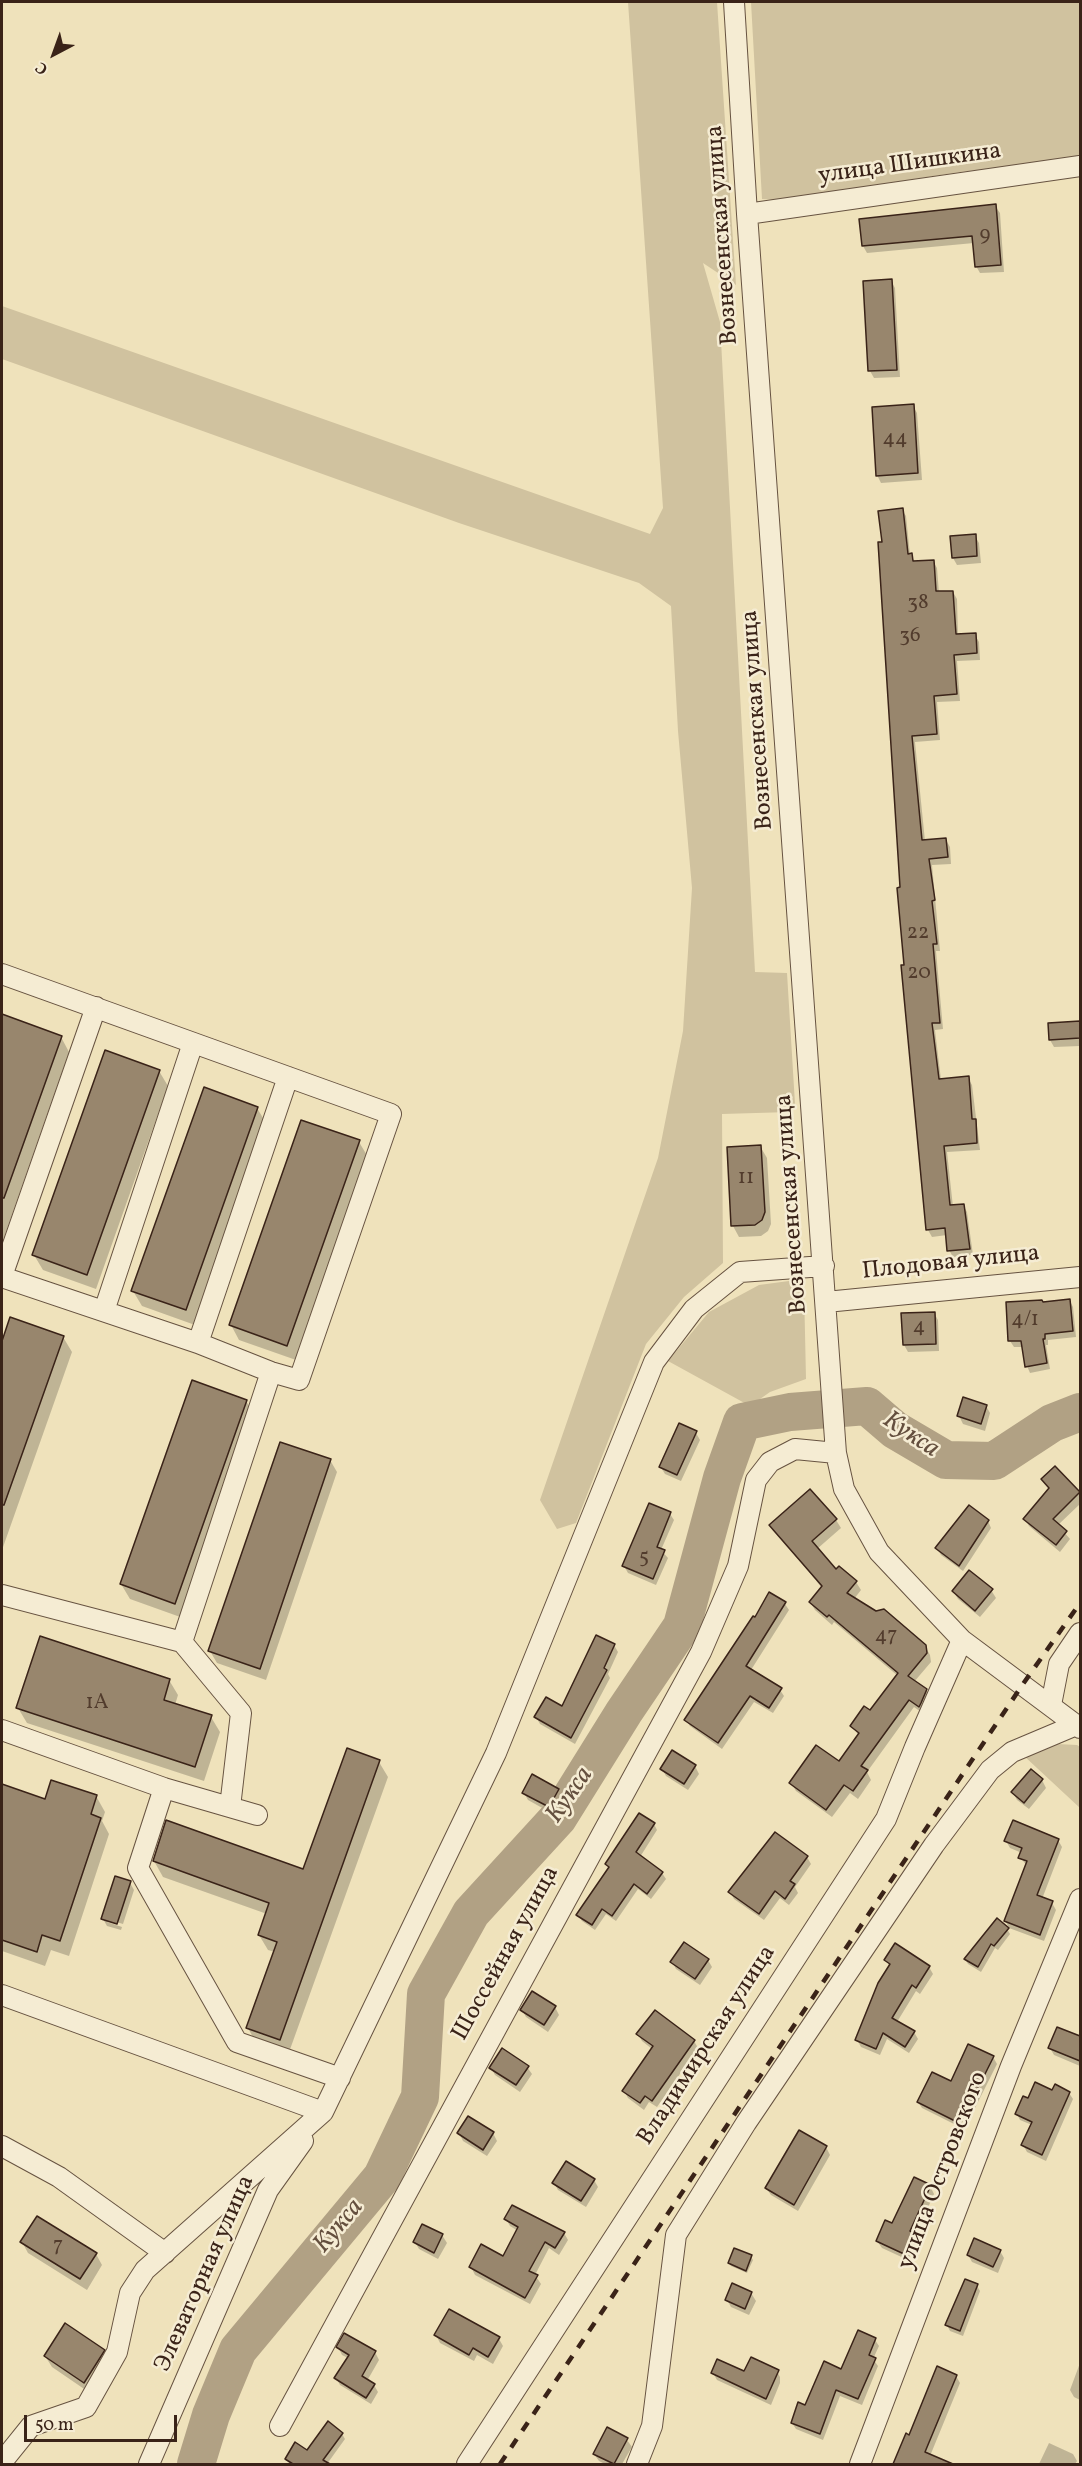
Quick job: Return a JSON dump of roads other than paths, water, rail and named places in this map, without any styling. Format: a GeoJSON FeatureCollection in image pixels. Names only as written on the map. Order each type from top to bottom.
{"type":"FeatureCollection","features":[{"type":"Feature","properties":{"kind":"street","name":"Вознесенская улица"},"geometry":{"type":"LineString","coordinates":[[734,2],[747,214],[835,1444],[844,1489],[879,1552],[962,1640],[1078,1727]]}},
{"type":"Feature","properties":{"kind":"street","name":"улица Шишкина"},"geometry":{"type":"LineString","coordinates":[[747,214],[1080,166]]}},
{"type":"Feature","properties":{"kind":"street"},"geometry":{"type":"LineString","coordinates":[[2,974],[96,1007],[391,1114],[299,1380],[271,1372],[198,1343],[2,1277],[96,1007]]}},
{"type":"Feature","properties":{"kind":"street"},"geometry":{"type":"LineString","coordinates":[[104,1311],[193,1043]]}},
{"type":"Feature","properties":{"kind":"street"},"geometry":{"type":"LineString","coordinates":[[198,1343],[288,1077]]}},
{"type":"Feature","properties":{"kind":"street"},"geometry":{"type":"LineString","coordinates":[[2,2462],[31,2426],[86,2407],[117,2352],[130,2293],[145,2270],[324,2112],[496,1753],[654,1362],[694,1309],[740,1272],[824,1266]]}},
{"type":"Feature","properties":{"kind":"street","name":"Плодовая улица"},"geometry":{"type":"LineString","coordinates":[[826,1302],[1080,1276]]}},
{"type":"Feature","properties":{"kind":"street"},"geometry":{"type":"LineString","coordinates":[[182,1642],[271,1372]]}},
{"type":"Feature","properties":{"kind":"street","name":"Шоссейная улица"},"geometry":{"type":"LineString","coordinates":[[280,2426],[701,1652],[738,1566],[756,1480],[770,1462],[795,1449],[835,1444]]}},
{"type":"Feature","properties":{"kind":"street"},"geometry":{"type":"LineString","coordinates":[[2,1595],[182,1642],[241,1713],[230,1807]]}},
{"type":"Feature","properties":{"kind":"street"},"geometry":{"type":"LineString","coordinates":[[1051,1706],[1059,1664],[1080,1633]]}},
{"type":"Feature","properties":{"kind":"street","name":"Владимирская улица"},"geometry":{"type":"LineString","coordinates":[[467,2464],[886,1819],[962,1640]]}},
{"type":"Feature","properties":{"kind":"street"},"geometry":{"type":"LineString","coordinates":[[637,2464],[652,2426],[676,2235],[753,2113],[934,1845],[990,1770],[1012,1752],[1078,1727]]}},
{"type":"Feature","properties":{"kind":"street"},"geometry":{"type":"LineString","coordinates":[[2,1730],[164,1788],[257,1815]]}},
{"type":"Feature","properties":{"kind":"street"},"geometry":{"type":"LineString","coordinates":[[164,1788],[138,1868],[237,2042],[340,2078]]}},
{"type":"Feature","properties":{"kind":"street","name":"улица Островского"},"geometry":{"type":"LineString","coordinates":[[860,2464],[1007,2078],[1080,1899]]}},
{"type":"Feature","properties":{"kind":"street"},"geometry":{"type":"LineString","coordinates":[[2,1995],[324,2112]]}},
{"type":"Feature","properties":{"kind":"street","name":"Элеваторная улица"},"geometry":{"type":"LineString","coordinates":[[149,2464],[268,2190],[324,2112]]}},
{"type":"Feature","properties":{"kind":"street"},"geometry":{"type":"LineString","coordinates":[[2,2146],[59,2178],[165,2253]]}},
{"type":"Feature","properties":{"kind":"waterway","name":"Кукса"},"geometry":{"type":"LineString","coordinates":[[196,2464],[211,2415],[238,2350],[382,2177],[420,2097],[426,1994],[471,1913],[558,1818],[624,1712],[682,1626],[722,1478],[742,1422],[790,1412],[867,1406],[895,1430],[946,1460],[994,1461],[1052,1423],[1080,1412]]}},
{"type":"Feature","properties":{"kind":"railway"},"geometry":{"type":"LineString","coordinates":[[500,2464],[1023,1684],[1080,1603]]}}]}
